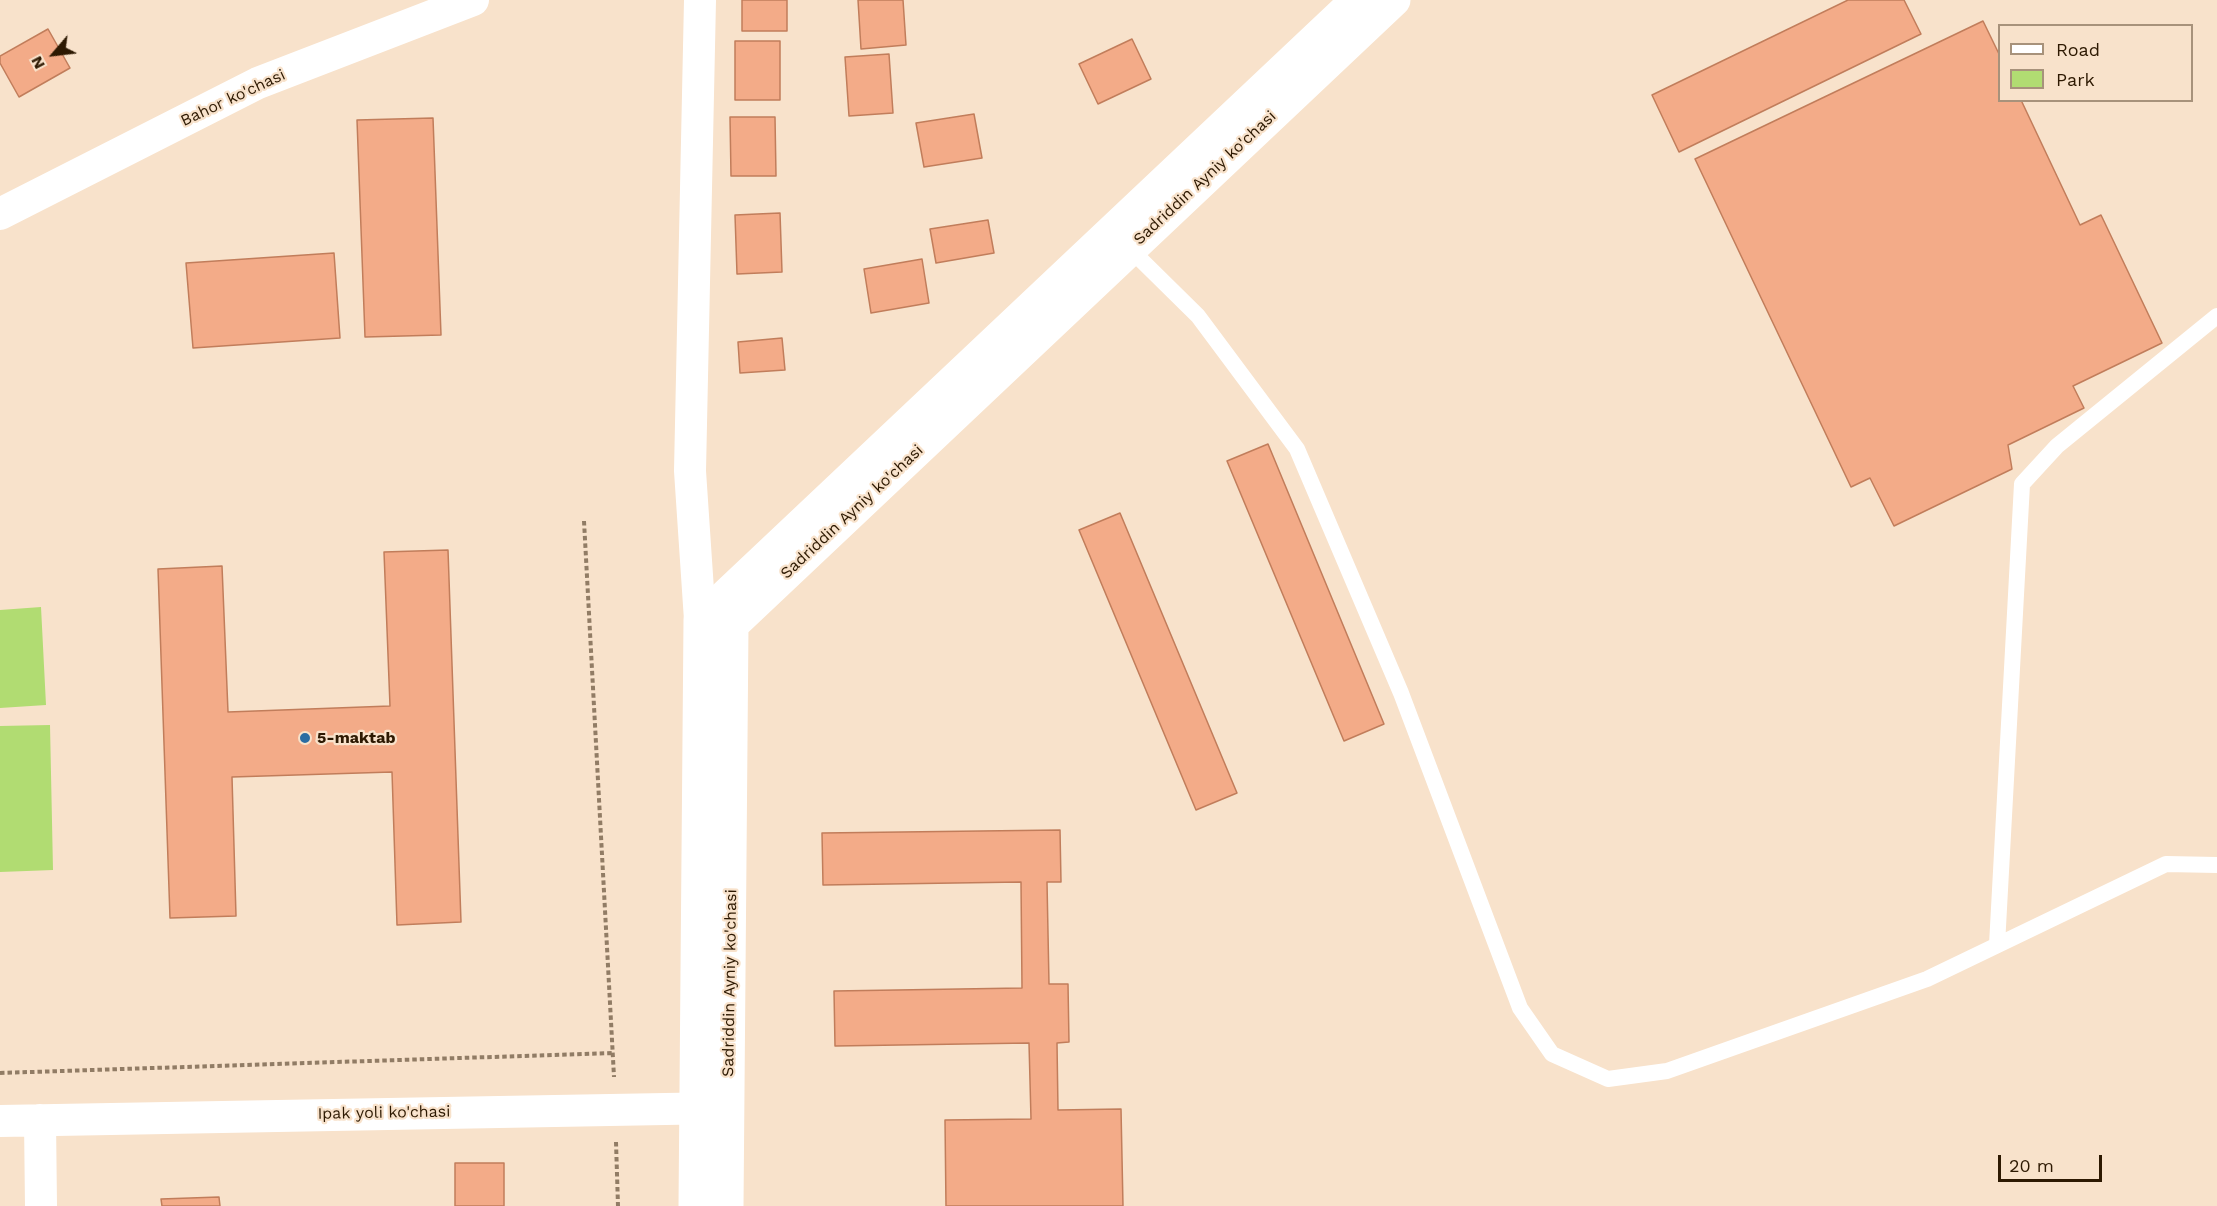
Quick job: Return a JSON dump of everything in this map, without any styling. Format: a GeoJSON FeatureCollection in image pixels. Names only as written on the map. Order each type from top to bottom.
{"type":"FeatureCollection","features":[{"type":"Feature","properties":{"kind":"main road","name":"Sadriddin Ayniy ko'chasi"},"geometry":{"type":"LineString","coordinates":[[728,1206],[732,625],[1120,240],[1357,0]]}},
{"type":"Feature","properties":{"kind":"main road","name":"Sadriddin Ayniy ko'chasi"},"geometry":{"type":"LineString","coordinates":[[695,1206],[700,620],[1120,240],[1394,0]]}},
{"type":"Feature","properties":{"kind":"main road"},"geometry":{"type":"LineString","coordinates":[[700,620],[732,625]]}},
{"type":"Feature","properties":{"kind":"street","name":"Bahor ko'chasi"},"geometry":{"type":"LineString","coordinates":[[0,214],[258,83],[473,0]]}},
{"type":"Feature","properties":{"kind":"street"},"geometry":{"type":"LineString","coordinates":[[700,0],[690,471],[700,620]]}},
{"type":"Feature","properties":{"kind":"street","name":"Ipak yoli ko'chasi"},"geometry":{"type":"LineString","coordinates":[[0,1121],[728,1108]]}},
{"type":"Feature","properties":{"kind":"street"},"geometry":{"type":"LineString","coordinates":[[40,1120],[40,1206]]}},
{"type":"Feature","properties":{"kind":"lane"},"geometry":{"type":"LineString","coordinates":[[1120,240],[1198,316],[1297,448],[1401,693],[1520,1008],[1552,1054],[1608,1079],[1667,1071],[1927,979],[2166,864],[2217,865]]}},
{"type":"Feature","properties":{"kind":"lane"},"geometry":{"type":"LineString","coordinates":[[1997,945],[2022,484],[2057,446],[2217,316]]}},
{"type":"Feature","properties":{"kind":"path"},"geometry":{"type":"LineString","coordinates":[[585,521],[614,1053],[618,1206]]}},
{"type":"Feature","properties":{"kind":"path"},"geometry":{"type":"LineString","coordinates":[[0,1073],[614,1053]]}},
{"type":"Feature","properties":{"kind":"green space"},"geometry":{"type":"Polygon","coordinates":[[[41,607],[46,705],[0,708],[0,610],[41,607]]]}},
{"type":"Feature","properties":{"kind":"green space"},"geometry":{"type":"Polygon","coordinates":[[[50,725],[53,870],[0,872],[0,726],[50,725]]]}},
{"type":"Feature","properties":{"kind":"building"},"geometry":{"type":"Polygon","coordinates":[[[742,0],[787,0],[787,31],[742,31],[742,0]]]}},
{"type":"Feature","properties":{"kind":"building"},"geometry":{"type":"Polygon","coordinates":[[[858,0],[903,0],[906,45],[861,49],[858,0]]]}},
{"type":"Feature","properties":{"kind":"building"},"geometry":{"type":"Polygon","coordinates":[[[1848,0],[1904,0],[1921,34],[1679,152],[1652,95],[1848,0]]]}},
{"type":"Feature","properties":{"kind":"building"},"geometry":{"type":"Polygon","coordinates":[[[1983,21],[1998,52],[1998,102],[2022,102],[2080,225],[2101,215],[2162,343],[2073,386],[2084,408],[2008,445],[2012,469],[1894,526],[1870,478],[1851,487],[1695,159],[1983,21]]]}},
{"type":"Feature","properties":{"kind":"building"},"geometry":{"type":"Polygon","coordinates":[[[48,29],[70,68],[19,97],[0,63],[0,56],[48,29]]]}},
{"type":"Feature","properties":{"kind":"building"},"geometry":{"type":"Polygon","coordinates":[[[1132,39],[1151,79],[1098,104],[1079,64],[1132,39]]]}},
{"type":"Feature","properties":{"kind":"building"},"geometry":{"type":"Polygon","coordinates":[[[735,41],[780,41],[780,100],[735,100],[735,41]]]}},
{"type":"Feature","properties":{"kind":"building"},"geometry":{"type":"Polygon","coordinates":[[[889,54],[893,113],[849,116],[845,57],[889,54]]]}},
{"type":"Feature","properties":{"kind":"building"},"geometry":{"type":"Polygon","coordinates":[[[974,114],[982,158],[924,167],[916,123],[974,114]]]}},
{"type":"Feature","properties":{"kind":"building"},"geometry":{"type":"Polygon","coordinates":[[[730,117],[775,117],[776,176],[731,176],[730,117]]]}},
{"type":"Feature","properties":{"kind":"building"},"geometry":{"type":"Polygon","coordinates":[[[433,118],[441,335],[365,337],[357,120],[433,118]]]}},
{"type":"Feature","properties":{"kind":"building"},"geometry":{"type":"Polygon","coordinates":[[[780,213],[782,272],[737,274],[735,215],[780,213]]]}},
{"type":"Feature","properties":{"kind":"building"},"geometry":{"type":"Polygon","coordinates":[[[988,220],[994,253],[936,263],[930,229],[988,220]]]}},
{"type":"Feature","properties":{"kind":"building"},"geometry":{"type":"Polygon","coordinates":[[[334,253],[340,338],[193,348],[186,263],[334,253]]]}},
{"type":"Feature","properties":{"kind":"building"},"geometry":{"type":"Polygon","coordinates":[[[922,259],[929,303],[871,313],[864,269],[922,259]]]}},
{"type":"Feature","properties":{"kind":"building"},"geometry":{"type":"Polygon","coordinates":[[[782,338],[785,370],[740,373],[738,342],[782,338]]]}},
{"type":"Feature","properties":{"kind":"building"},"geometry":{"type":"Polygon","coordinates":[[[1268,444],[1384,724],[1344,741],[1227,461],[1268,444]]]}},
{"type":"Feature","properties":{"kind":"building"},"geometry":{"type":"Polygon","coordinates":[[[1120,513],[1237,793],[1196,810],[1079,530],[1120,513]]]}},
{"type":"Feature","properties":{"kind":"building"},"geometry":{"type":"Polygon","coordinates":[[[448,550],[461,922],[397,925],[392,772],[232,777],[236,916],[170,918],[158,569],[222,566],[228,712],[390,706],[384,552],[448,550]]]}},
{"type":"Feature","properties":{"kind":"building"},"geometry":{"type":"Polygon","coordinates":[[[1060,830],[1061,882],[1047,882],[1049,984],[1068,984],[1069,1042],[1057,1043],[1058,1110],[1121,1109],[1123,1206],[946,1206],[945,1120],[1031,1119],[1029,1043],[835,1046],[834,991],[1022,988],[1021,882],[823,885],[822,833],[1060,830]]]}},
{"type":"Feature","properties":{"kind":"building"},"geometry":{"type":"Polygon","coordinates":[[[455,1163],[504,1163],[504,1206],[455,1206],[455,1163]]]}},
{"type":"Feature","properties":{"kind":"building"},"geometry":{"type":"Polygon","coordinates":[[[219,1197],[220,1206],[162,1206],[161,1199],[219,1197]]]}},
{"type":"Feature","properties":{"kind":"place","name":"5-maktab"},"geometry":{"type":"Point","coordinates":[305,738]}}]}
